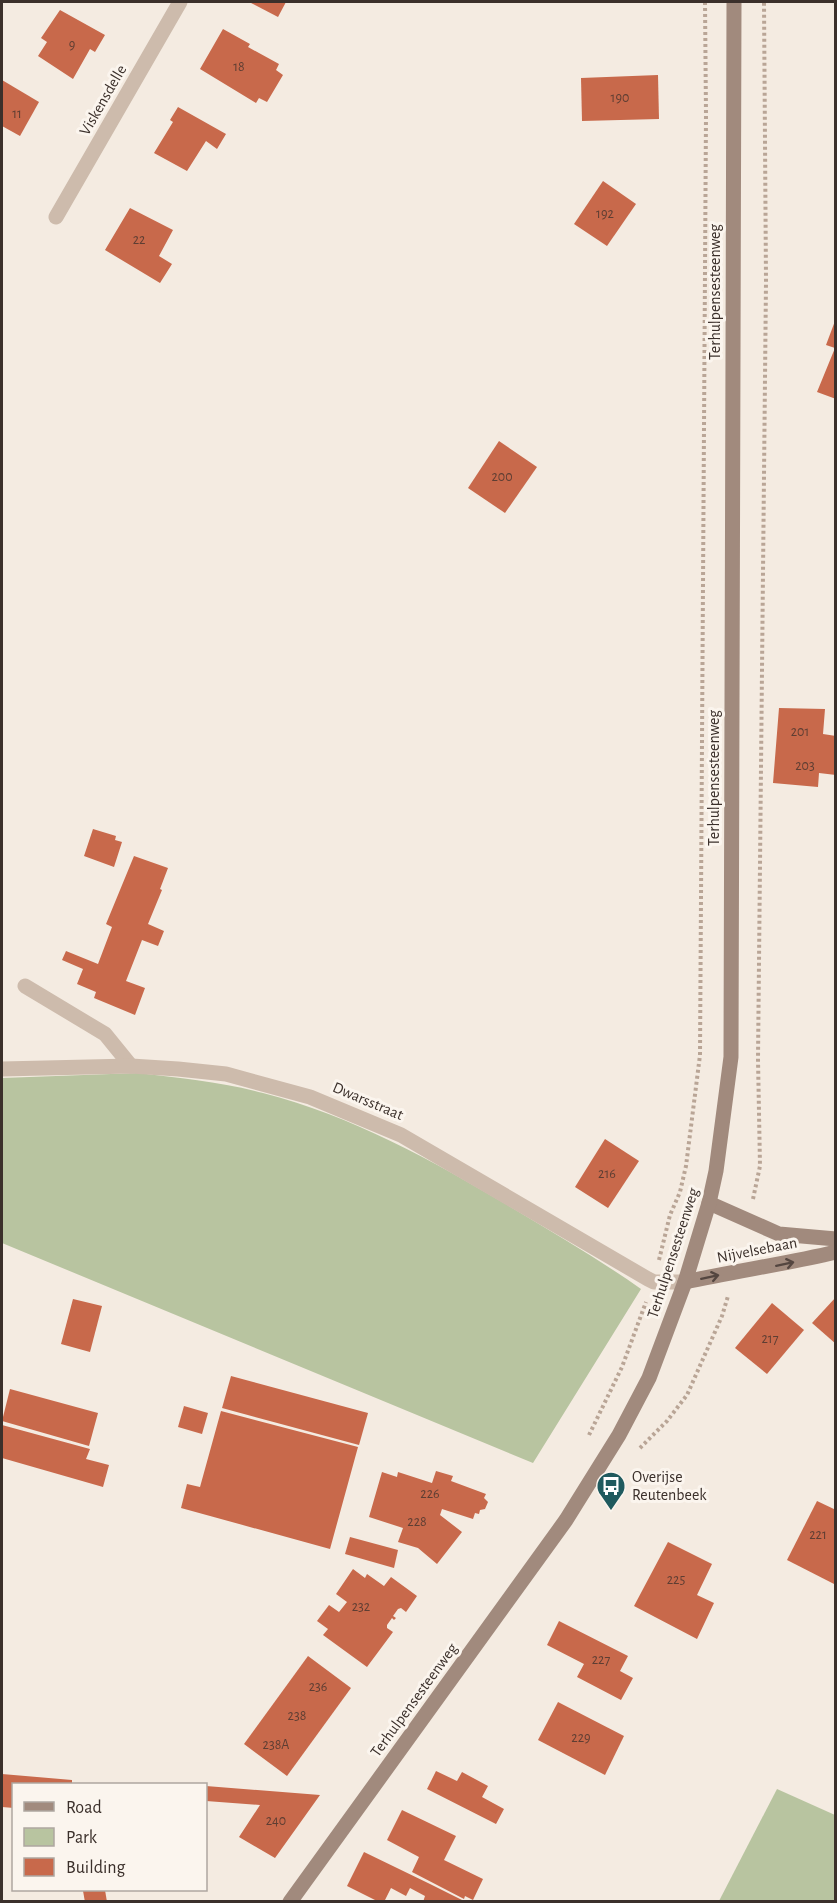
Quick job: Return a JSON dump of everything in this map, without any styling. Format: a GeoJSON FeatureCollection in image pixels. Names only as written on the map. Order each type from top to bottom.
{"type":"FeatureCollection","features":[{"type":"Feature","properties":{"kind":"main road","name":"Terhulpensesteenweg"},"geometry":{"type":"LineString","coordinates":[[290,1902],[566,1520],[619,1435],[649,1378],[685,1282],[717,1171],[731,1057],[734,2]]}},
{"type":"Feature","properties":{"kind":"main road","name":"Nijvelsebaan"},"geometry":{"type":"LineString","coordinates":[[709,1203],[780,1234],[836,1239]]}},
{"type":"Feature","properties":{"kind":"main road","name":"Nijvelsebaan"},"geometry":{"type":"LineString","coordinates":[[685,1282],[836,1252]]}},
{"type":"Feature","properties":{"kind":"street","name":"Viskensdelle"},"geometry":{"type":"LineString","coordinates":[[56,217],[180,2]]}},
{"type":"Feature","properties":{"kind":"street"},"geometry":{"type":"LineString","coordinates":[[25,986],[105,1034],[131,1066]]}},
{"type":"Feature","properties":{"kind":"street","name":"Dwarsstraat"},"geometry":{"type":"LineString","coordinates":[[2,1069],[131,1066],[226,1074],[310,1097],[401,1135],[654,1282]]}},
{"type":"Feature","properties":{"kind":"street"},"geometry":{"type":"LineString","coordinates":[[654,1282],[685,1282]]}},
{"type":"Feature","properties":{"kind":"path","name":"Terhulpensesteenweg"},"geometry":{"type":"LineString","coordinates":[[586,1441],[622,1367],[654,1282],[670,1215],[680,1192],[686,1166],[700,1055],[705,2]]}},
{"type":"Feature","properties":{"kind":"green space"},"geometry":{"type":"Polygon","coordinates":[[[138,1073],[248,1089],[329,1114],[361,1127],[484,1191],[641,1289],[533,1463],[2,1243],[2,1078],[138,1073]]]}},
{"type":"Feature","properties":{"kind":"green space"},"geometry":{"type":"Polygon","coordinates":[[[777,1789],[835,1815],[835,1901],[719,1901],[777,1789]]]}},
{"type":"Feature","properties":{"kind":"building"},"geometry":{"type":"Polygon","coordinates":[[[249,2],[286,2],[278,17],[249,2]]]}},
{"type":"Feature","properties":{"kind":"building"},"geometry":{"type":"Polygon","coordinates":[[[60,10],[105,35],[95,52],[90,49],[73,79],[38,56],[47,42],[41,38],[60,10]]]}},
{"type":"Feature","properties":{"kind":"building"},"geometry":{"type":"Polygon","coordinates":[[[223,29],[250,44],[248,47],[279,64],[276,70],[283,75],[267,102],[259,98],[256,103],[200,69],[223,29]]]}},
{"type":"Feature","properties":{"kind":"building"},"geometry":{"type":"Polygon","coordinates":[[[658,75],[659,119],[582,121],[581,78],[658,75]]]}},
{"type":"Feature","properties":{"kind":"building"},"geometry":{"type":"Polygon","coordinates":[[[2,80],[39,102],[20,136],[2,126],[2,80]]]}},
{"type":"Feature","properties":{"kind":"building"},"geometry":{"type":"Polygon","coordinates":[[[178,107],[226,134],[217,149],[206,141],[187,171],[154,153],[173,122],[170,120],[178,107]]]}},
{"type":"Feature","properties":{"kind":"building"},"geometry":{"type":"Polygon","coordinates":[[[603,181],[636,204],[607,246],[574,224],[603,181]]]}},
{"type":"Feature","properties":{"kind":"building"},"geometry":{"type":"Polygon","coordinates":[[[130,208],[173,230],[159,256],[172,264],[160,283],[105,250],[130,208]]]}},
{"type":"Feature","properties":{"kind":"building"},"geometry":{"type":"Polygon","coordinates":[[[835,321],[836,399],[817,392],[835,348],[826,345],[835,321]]]}},
{"type":"Feature","properties":{"kind":"building"},"geometry":{"type":"Polygon","coordinates":[[[499,441],[537,467],[505,513],[468,488],[499,441]]]}},
{"type":"Feature","properties":{"kind":"building"},"geometry":{"type":"Polygon","coordinates":[[[779,708],[825,709],[823,734],[836,736],[836,775],[819,773],[818,787],[773,783],[779,708]]]}},
{"type":"Feature","properties":{"kind":"building"},"geometry":{"type":"Polygon","coordinates":[[[93,829],[116,836],[115,840],[122,842],[114,867],[84,856],[93,829]]]}},
{"type":"Feature","properties":{"kind":"building"},"geometry":{"type":"Polygon","coordinates":[[[134,856],[168,868],[148,924],[164,931],[158,946],[142,940],[126,981],[145,988],[135,1015],[94,998],[96,992],[77,984],[83,969],[62,960],[66,951],[98,964],[112,927],[106,924],[134,856]]]}},
{"type":"Feature","properties":{"kind":"building"},"geometry":{"type":"Polygon","coordinates":[[[605,1139],[639,1161],[608,1208],[575,1187],[605,1139]]]}},
{"type":"Feature","properties":{"kind":"building"},"geometry":{"type":"Polygon","coordinates":[[[836,1297],[836,1344],[812,1323],[836,1297]]]}},
{"type":"Feature","properties":{"kind":"building"},"geometry":{"type":"Polygon","coordinates":[[[73,1299],[102,1306],[90,1352],[61,1344],[73,1299]]]}},
{"type":"Feature","properties":{"kind":"building"},"geometry":{"type":"Polygon","coordinates":[[[772,1303],[804,1330],[767,1374],[735,1348],[772,1303]]]}},
{"type":"Feature","properties":{"kind":"building"},"geometry":{"type":"Polygon","coordinates":[[[231,1376],[368,1413],[359,1445],[222,1408],[231,1376]]]}},
{"type":"Feature","properties":{"kind":"building"},"geometry":{"type":"Polygon","coordinates":[[[10,1389],[98,1413],[89,1446],[2,1421],[10,1389]]]}},
{"type":"Feature","properties":{"kind":"building"},"geometry":{"type":"Polygon","coordinates":[[[184,1406],[208,1413],[202,1434],[178,1427],[184,1406]]]}},
{"type":"Feature","properties":{"kind":"building"},"geometry":{"type":"Polygon","coordinates":[[[221,1411],[358,1447],[330,1549],[181,1508],[187,1484],[200,1487],[221,1411]]]}},
{"type":"Feature","properties":{"kind":"building"},"geometry":{"type":"Polygon","coordinates":[[[2,1425],[90,1449],[86,1459],[109,1465],[103,1487],[2,1458],[2,1425]]]}},
{"type":"Feature","properties":{"kind":"building"},"geometry":{"type":"Polygon","coordinates":[[[436,1471],[453,1476],[451,1481],[486,1494],[484,1498],[488,1502],[485,1509],[480,1510],[479,1514],[475,1513],[473,1519],[442,1509],[440,1515],[462,1532],[437,1564],[418,1548],[398,1542],[403,1528],[369,1517],[382,1472],[397,1477],[398,1472],[432,1483],[436,1471]]]}},
{"type":"Feature","properties":{"kind":"building"},"geometry":{"type":"Polygon","coordinates":[[[817,1501],[836,1510],[836,1585],[787,1560],[817,1501]]]}},
{"type":"Feature","properties":{"kind":"building"},"geometry":{"type":"Polygon","coordinates":[[[350,1537],[398,1550],[394,1568],[345,1554],[350,1537]]]}},
{"type":"Feature","properties":{"kind":"building"},"geometry":{"type":"Polygon","coordinates":[[[668,1542],[712,1564],[697,1595],[714,1603],[697,1639],[634,1606],[668,1542]]]}},
{"type":"Feature","properties":{"kind":"building"},"geometry":{"type":"Polygon","coordinates":[[[353,1569],[365,1578],[367,1574],[384,1586],[391,1577],[417,1596],[406,1612],[401,1608],[393,1616],[396,1618],[394,1620],[392,1618],[387,1628],[393,1632],[367,1667],[323,1635],[328,1629],[317,1621],[329,1605],[339,1612],[347,1602],[336,1594],[353,1569]]]}},
{"type":"Feature","properties":{"kind":"building"},"geometry":{"type":"Polygon","coordinates":[[[559,1621],[628,1656],[620,1671],[633,1678],[621,1700],[577,1677],[584,1664],[547,1645],[559,1621]]]}},
{"type":"Feature","properties":{"kind":"building"},"geometry":{"type":"Polygon","coordinates":[[[308,1656],[351,1688],[287,1776],[244,1744],[308,1656]]]}},
{"type":"Feature","properties":{"kind":"building"},"geometry":{"type":"Polygon","coordinates":[[[558,1702],[624,1736],[605,1775],[538,1740],[558,1702]]]}},
{"type":"Feature","properties":{"kind":"building"},"geometry":{"type":"Polygon","coordinates":[[[436,1771],[457,1781],[462,1772],[488,1786],[482,1797],[504,1809],[496,1824],[427,1789],[436,1771]]]}},
{"type":"Feature","properties":{"kind":"building"},"geometry":{"type":"Polygon","coordinates":[[[2,1774],[72,1780],[72,1783],[12,1783],[12,1808],[2,1807],[2,1774]]]}},
{"type":"Feature","properties":{"kind":"building"},"geometry":{"type":"Polygon","coordinates":[[[207,1786],[320,1795],[275,1858],[239,1837],[260,1805],[207,1801],[207,1786]]]}},
{"type":"Feature","properties":{"kind":"building"},"geometry":{"type":"Polygon","coordinates":[[[402,1810],[456,1836],[444,1860],[483,1879],[473,1900],[465,1896],[464,1899],[412,1872],[419,1857],[387,1840],[402,1810]]]}},
{"type":"Feature","properties":{"kind":"building"},"geometry":{"type":"Polygon","coordinates":[[[364,1852],[466,1902],[423,1902],[425,1896],[410,1888],[406,1896],[391,1888],[384,1902],[379,1902],[347,1886],[364,1852]]]}},
{"type":"Feature","properties":{"kind":"building"},"geometry":{"type":"Polygon","coordinates":[[[83,1891],[105,1891],[107,1902],[85,1902],[83,1891]]]}},
{"type":"Feature","properties":{"kind":"place","name":"Overijse Reutenbeek"},"geometry":{"type":"Point","coordinates":[611,1512]}}]}
